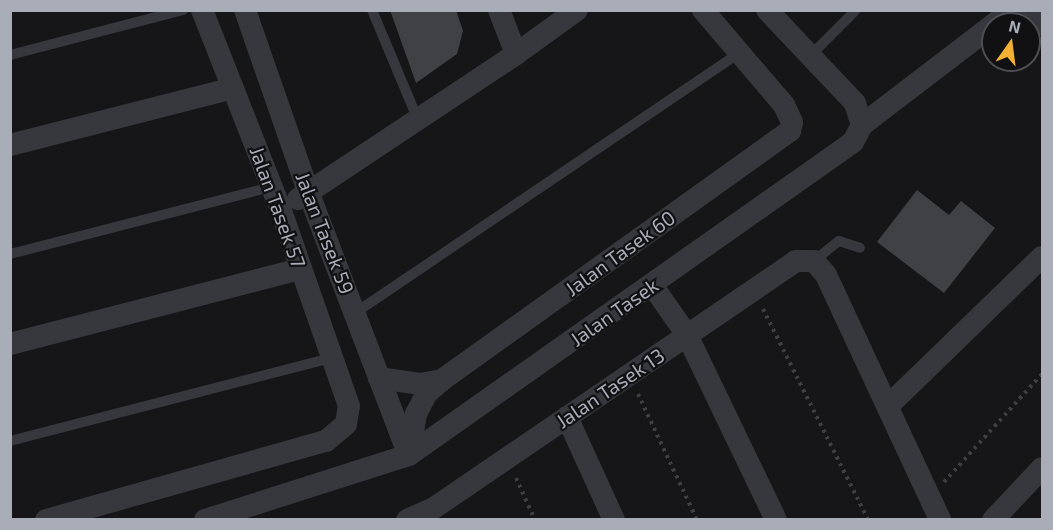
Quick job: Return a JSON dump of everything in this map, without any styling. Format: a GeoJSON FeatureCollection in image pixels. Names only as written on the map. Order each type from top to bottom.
{"type":"FeatureCollection","features":[{"type":"Feature","properties":{"kind":"street","name":"Jalan Tasek 57"},"geometry":{"type":"LineString","coordinates":[[46,519],[326,441],[346,424],[349,406],[275,197],[202,10]]}},
{"type":"Feature","properties":{"kind":"street","name":"Jalan Tasek 59"},"geometry":{"type":"LineString","coordinates":[[245,10],[309,194],[409,454]]}},
{"type":"Feature","properties":{"kind":"street"},"geometry":{"type":"LineString","coordinates":[[499,10],[516,54]]}},
{"type":"Feature","properties":{"kind":"street"},"geometry":{"type":"LineString","coordinates":[[275,197],[309,194],[577,10]]}},
{"type":"Feature","properties":{"kind":"street"},"geometry":{"type":"LineString","coordinates":[[703,10],[740,52]]}},
{"type":"Feature","properties":{"kind":"street"},"geometry":{"type":"LineString","coordinates":[[767,10],[855,103],[862,125]]}},
{"type":"Feature","properties":{"kind":"street","name":"Jalan Tasek"},"geometry":{"type":"LineString","coordinates":[[205,519],[409,454],[853,142],[862,125],[981,34]]}},
{"type":"Feature","properties":{"kind":"street","name":"Jalan Tasek 60"},"geometry":{"type":"LineString","coordinates":[[409,454],[416,414],[426,394],[442,380],[790,131],[792,122],[784,105],[740,52]]}},
{"type":"Feature","properties":{"kind":"street"},"geometry":{"type":"LineString","coordinates":[[10,145],[233,88]]}},
{"type":"Feature","properties":{"kind":"street"},"geometry":{"type":"LineString","coordinates":[[888,406],[1042,257]]}},
{"type":"Feature","properties":{"kind":"street","name":"Jalan Tasek 13"},"geometry":{"type":"LineString","coordinates":[[407,519],[436,514],[507,458],[796,261],[814,261]]}},
{"type":"Feature","properties":{"kind":"street"},"geometry":{"type":"LineString","coordinates":[[814,261],[826,275],[940,519]]}},
{"type":"Feature","properties":{"kind":"street"},"geometry":{"type":"LineString","coordinates":[[10,344],[300,269]]}},
{"type":"Feature","properties":{"kind":"street"},"geometry":{"type":"LineString","coordinates":[[652,285],[687,335],[777,519]]}},
{"type":"Feature","properties":{"kind":"street"},"geometry":{"type":"LineString","coordinates":[[380,378],[420,384],[442,380]]}},
{"type":"Feature","properties":{"kind":"street"},"geometry":{"type":"LineString","coordinates":[[567,417],[614,519]]}},
{"type":"Feature","properties":{"kind":"street"},"geometry":{"type":"LineString","coordinates":[[993,519],[1042,468]]}},
{"type":"Feature","properties":{"kind":"lane"},"geometry":{"type":"LineString","coordinates":[[10,55],[183,10]]}},
{"type":"Feature","properties":{"kind":"lane"},"geometry":{"type":"LineString","coordinates":[[372,10],[418,120]]}},
{"type":"Feature","properties":{"kind":"lane"},"geometry":{"type":"LineString","coordinates":[[810,56],[856,10]]}},
{"type":"Feature","properties":{"kind":"lane"},"geometry":{"type":"LineString","coordinates":[[355,313],[740,52]]}},
{"type":"Feature","properties":{"kind":"lane"},"geometry":{"type":"LineString","coordinates":[[10,254],[275,197]]}},
{"type":"Feature","properties":{"kind":"lane"},"geometry":{"type":"LineString","coordinates":[[814,261],[839,241],[860,248]]}},
{"type":"Feature","properties":{"kind":"lane"},"geometry":{"type":"LineString","coordinates":[[10,441],[332,358]]}},
{"type":"Feature","properties":{"kind":"path"},"geometry":{"type":"LineString","coordinates":[[753,290],[868,519]]}},
{"type":"Feature","properties":{"kind":"path"},"geometry":{"type":"LineString","coordinates":[[930,497],[1042,374]]}},
{"type":"Feature","properties":{"kind":"path"},"geometry":{"type":"LineString","coordinates":[[629,375],[697,519]]}},
{"type":"Feature","properties":{"kind":"path"},"geometry":{"type":"LineString","coordinates":[[507,458],[535,519]]}},
{"type":"Feature","properties":{"kind":"building"},"geometry":{"type":"Polygon","coordinates":[[[390,10],[456,10],[463,31],[457,54],[416,83],[390,10]]]}},
{"type":"Feature","properties":{"kind":"building"},"geometry":{"type":"Polygon","coordinates":[[[917,190],[949,215],[961,201],[995,228],[944,293],[877,242],[917,190]]]}}]}
